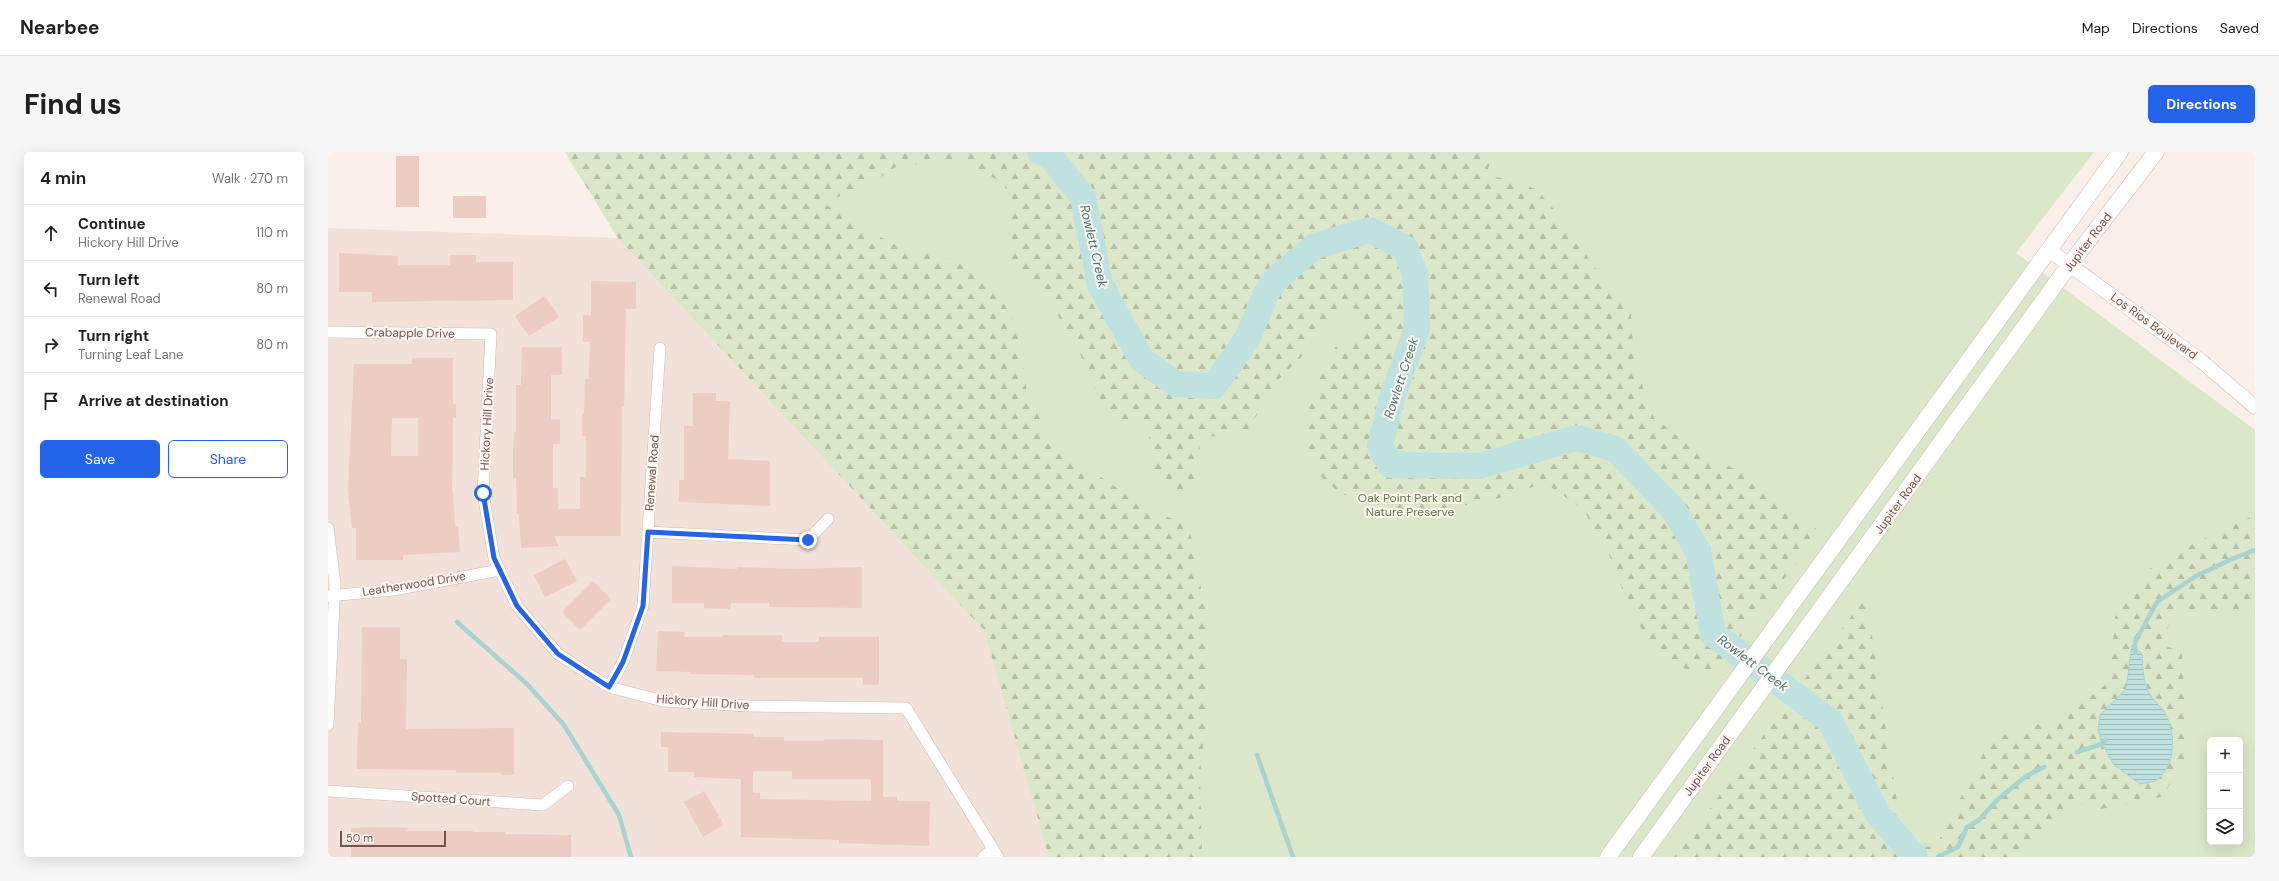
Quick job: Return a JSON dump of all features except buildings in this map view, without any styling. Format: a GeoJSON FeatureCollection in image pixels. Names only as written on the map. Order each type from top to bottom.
{"type":"FeatureCollection","features":[{"type":"Feature","properties":{"kind":"main road"},"geometry":{"type":"LineString","coordinates":[[1608,857],[2120,152]]}},
{"type":"Feature","properties":{"kind":"main road","name":"Jupiter Road"},"geometry":{"type":"LineString","coordinates":[[1641,857],[2070,264],[2156,152]]}},
{"type":"Feature","properties":{"kind":"street","name":"Los Rios Boulevard"},"geometry":{"type":"LineString","coordinates":[[2049,250],[2200,360],[2255,407]]}},
{"type":"Feature","properties":{"kind":"street","name":"Crabapple Drive"},"geometry":{"type":"LineString","coordinates":[[328,332],[491,334]]}},
{"type":"Feature","properties":{"kind":"street","name":"Hickory Hill Drive"},"geometry":{"type":"LineString","coordinates":[[491,334],[483,493],[494,558],[517,606],[558,654],[609,687],[663,701],[749,706],[906,708],[995,853]]}},
{"type":"Feature","properties":{"kind":"street","name":"Renewal Road"},"geometry":{"type":"LineString","coordinates":[[609,687],[623,662],[643,606],[660,348]]}},
{"type":"Feature","properties":{"kind":"street"},"geometry":{"type":"LineString","coordinates":[[648,532],[808,540],[828,519]]}},
{"type":"Feature","properties":{"kind":"street"},"geometry":{"type":"LineString","coordinates":[[328,528],[335,584],[331,596],[328,725]]}},
{"type":"Feature","properties":{"kind":"street","name":"Leatherwood Drive"},"geometry":{"type":"LineString","coordinates":[[331,596],[393,590],[500,570]]}},
{"type":"Feature","properties":{"kind":"street","name":"Spotted Court"},"geometry":{"type":"LineString","coordinates":[[328,791],[543,805],[568,786]]}},
{"type":"Feature","properties":{"kind":"street"},"geometry":{"type":"LineString","coordinates":[[983,857],[995,853]]}},
{"type":"Feature","properties":{"kind":"shaded area"},"geometry":{"type":"Polygon","coordinates":[[[328,228],[618,238],[984,630],[1049,857],[328,857],[328,228]]]}},
{"type":"Feature","properties":{"kind":"green space","name":"Oak Point Park and Nature Preserve"},"geometry":{"type":"Polygon","coordinates":[[[565,152],[2094,152],[2016,253],[2255,430],[2255,857],[1049,857],[984,630],[618,238],[565,152]]]}},
{"type":"Feature","properties":{"kind":"green space"},"geometry":{"type":"Polygon","coordinates":[[[565,152],[1497,152],[1485,174],[1521,183],[1537,190],[1567,224],[1590,261],[1631,312],[1634,363],[1654,418],[1692,447],[1763,484],[1820,532],[1710,677],[1683,668],[1651,647],[1627,601],[1608,552],[1583,509],[1545,483],[1499,498],[1452,508],[1403,512],[1341,494],[1318,474],[1304,440],[1309,409],[1321,373],[1337,344],[1366,333],[1358,309],[1338,306],[1305,353],[1280,378],[1246,432],[1201,438],[1196,481],[1175,495],[1154,479],[1147,420],[1122,425],[1100,401],[1078,349],[1039,284],[1007,267],[1010,234],[1005,184],[967,163],[899,165],[873,182],[823,203],[893,244],[955,261],[994,287],[1017,326],[1027,393],[1052,443],[1143,506],[1189,526],[1205,609],[1209,695],[1200,775],[1202,857],[1049,857],[984,630],[618,238],[565,152]]]}},
{"type":"Feature","properties":{"kind":"green space"},"geometry":{"type":"Polygon","coordinates":[[[2255,515],[2255,609],[2251,612],[2176,610],[2160,644],[2182,652],[2188,760],[2161,797],[2101,809],[2071,801],[2019,857],[1674,857],[1866,596],[1904,848],[1936,846],[1991,738],[2064,717],[2110,681],[2115,617],[2155,562],[2255,515]]]}},
{"type":"Feature","properties":{"kind":"water"},"geometry":{"type":"Polygon","coordinates":[[[2132,645],[2142,654],[2146,686],[2151,696],[2162,708],[2167,718],[2172,736],[2169,764],[2164,772],[2156,780],[2140,784],[2114,765],[2102,744],[2098,729],[2100,715],[2126,689],[2132,645]]]}},
{"type":"Feature","properties":{"kind":"waterway","name":"Rowlett Creek"},"geometry":{"type":"LineString","coordinates":[[1040,152],[1051,157],[1083,197],[1100,285],[1142,360],[1176,384],[1214,386],[1247,339],[1267,292],[1277,278],[1315,246],[1370,230],[1405,248],[1415,274],[1417,329],[1392,397],[1380,446],[1390,465],[1478,466],[1577,438],[1615,449],[1674,510],[1698,551],[1713,634],[1830,721],[1877,813],[1915,857]]}},
{"type":"Feature","properties":{"kind":"waterway"},"geometry":{"type":"LineString","coordinates":[[2135,653],[2135,642],[2157,602],[2196,576],[2255,550]]}},
{"type":"Feature","properties":{"kind":"waterway"},"geometry":{"type":"LineString","coordinates":[[457,622],[527,684],[564,725],[619,815],[631,857]]}},
{"type":"Feature","properties":{"kind":"waterway"},"geometry":{"type":"LineString","coordinates":[[2077,752],[2102,744],[2106,740]]}},
{"type":"Feature","properties":{"kind":"waterway"},"geometry":{"type":"LineString","coordinates":[[1257,755],[1293,857]]}},
{"type":"Feature","properties":{"kind":"waterway"},"geometry":{"type":"LineString","coordinates":[[1938,857],[1958,847],[1967,827],[1979,820],[1996,801],[2026,776],[2044,767]]}},
{"type":"Feature","properties":{"kind":"route"},"geometry":{"type":"LineString","coordinates":[[483,493],[494,558],[517,606],[558,654],[609,687],[623,662],[643,606],[648,532],[808,540]]}}]}
